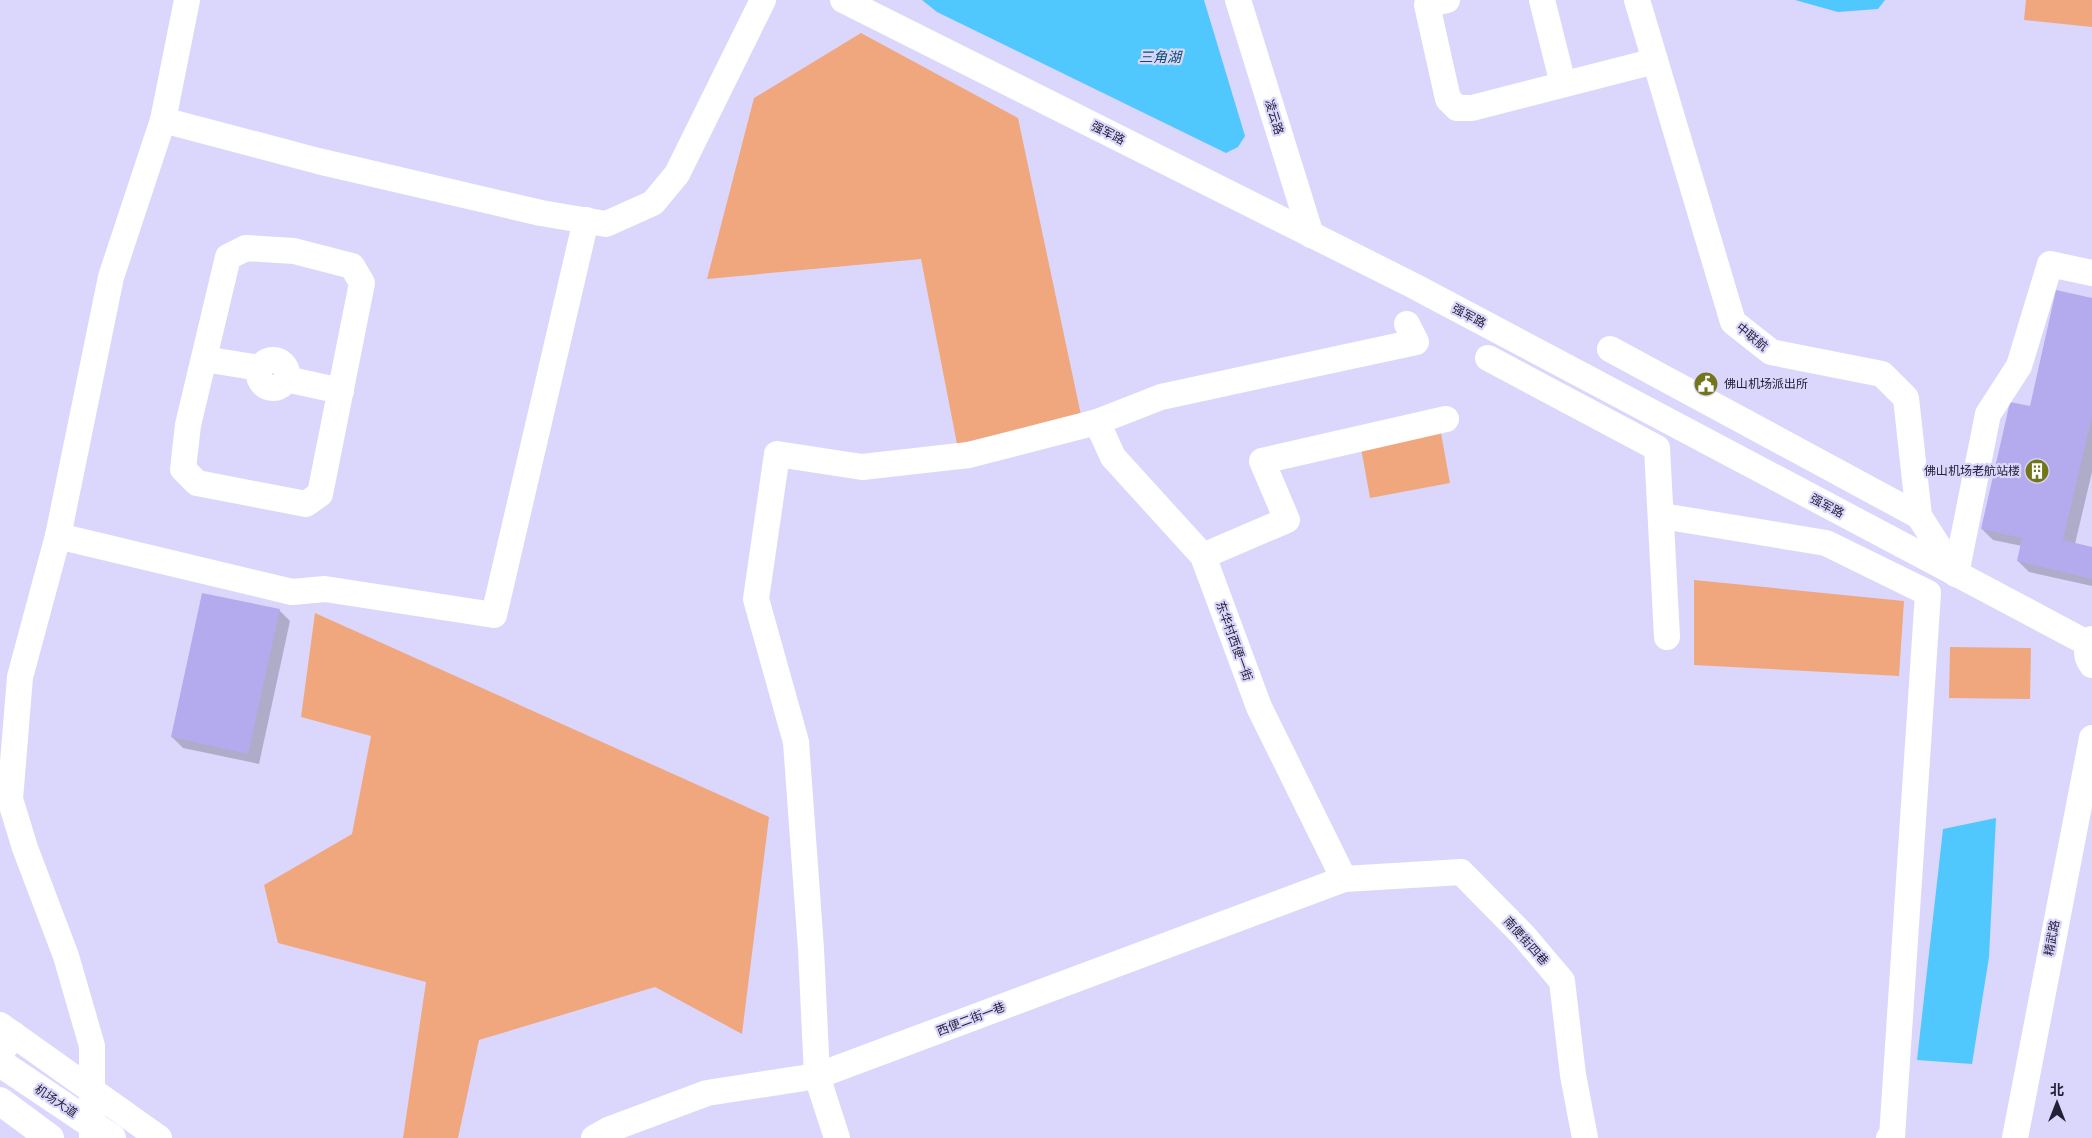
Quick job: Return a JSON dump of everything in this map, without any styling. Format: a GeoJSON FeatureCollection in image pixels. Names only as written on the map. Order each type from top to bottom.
{"type":"FeatureCollection","features":[{"type":"Feature","properties":{"kind":"main road","name":"机场大道"},"geometry":{"type":"LineString","coordinates":[[0,1063],[112,1138]]}},
{"type":"Feature","properties":{"kind":"main road"},"geometry":{"type":"LineString","coordinates":[[0,1101],[50,1138]]}},
{"type":"Feature","properties":{"kind":"street"},"geometry":{"type":"LineString","coordinates":[[92,1138],[92,1046],[66,956],[25,848],[10,799],[20,677],[58,536],[111,277],[163,120],[187,0]]}},
{"type":"Feature","properties":{"kind":"street"},"geometry":{"type":"LineString","coordinates":[[163,120],[318,161],[541,213],[606,224],[653,203],[677,174],[763,0]]}},
{"type":"Feature","properties":{"kind":"street","name":"强军路"},"geometry":{"type":"LineString","coordinates":[[843,0],[1414,286],[1956,574],[2091,649]]}},
{"type":"Feature","properties":{"kind":"street","name":"凌云路"},"geometry":{"type":"LineString","coordinates":[[1238,0],[1311,234]]}},
{"type":"Feature","properties":{"kind":"street"},"geometry":{"type":"LineString","coordinates":[[1447,0],[1427,5],[1448,99],[1457,108],[1472,108],[1655,61]]}},
{"type":"Feature","properties":{"kind":"street"},"geometry":{"type":"LineString","coordinates":[[1542,0],[1563,84]]}},
{"type":"Feature","properties":{"kind":"street","name":"中联航"},"geometry":{"type":"LineString","coordinates":[[1637,0],[1733,322],[1771,352],[1882,374],[1906,398],[1919,516],[1956,574]]}},
{"type":"Feature","properties":{"kind":"street"},"geometry":{"type":"LineString","coordinates":[[58,536],[292,592],[325,589],[494,615],[586,220]]}},
{"type":"Feature","properties":{"kind":"street"},"geometry":{"type":"LineString","coordinates":[[246,248],[294,251],[352,266],[362,283],[320,494],[306,504],[197,484],[184,469],[188,425],[204,359],[228,258],[246,248]]}},
{"type":"Feature","properties":{"kind":"street"},"geometry":{"type":"LineString","coordinates":[[1956,574],[1988,414],[2019,366],[2050,264],[2092,273]]}},
{"type":"Feature","properties":{"kind":"street"},"geometry":{"type":"LineString","coordinates":[[836,1138],[817,1076],[811,948],[796,742],[756,599],[777,454],[862,468],[969,455],[1097,422],[1161,397],[1416,342],[1407,324]]}},
{"type":"Feature","properties":{"kind":"street"},"geometry":{"type":"LineString","coordinates":[[1610,348],[1919,516]]}},
{"type":"Feature","properties":{"kind":"street"},"geometry":{"type":"LineString","coordinates":[[1488,358],[1657,448],[1667,637]]}},
{"type":"Feature","properties":{"kind":"street"},"geometry":{"type":"LineString","coordinates":[[204,359],[260,368],[259,377],[263,385],[268,387],[277,388],[286,379],[341,391]]}},
{"type":"Feature","properties":{"kind":"street"},"geometry":{"type":"LineString","coordinates":[[1203,556],[1287,520],[1262,461],[1446,419]]}},
{"type":"Feature","properties":{"kind":"street","name":"东华村西便一街"},"geometry":{"type":"LineString","coordinates":[[1097,422],[1114,457],[1203,556],[1259,707],[1344,879]]}},
{"type":"Feature","properties":{"kind":"street"},"geometry":{"type":"LineString","coordinates":[[1662,516],[1826,543],[1928,593],[1892,1137],[1889,1138]]}},
{"type":"Feature","properties":{"kind":"street","name":"精武路"},"geometry":{"type":"LineString","coordinates":[[2015,1138],[2092,738]]}},
{"type":"Feature","properties":{"kind":"street","name":"南便街四巷"},"geometry":{"type":"LineString","coordinates":[[1344,879],[1461,872],[1523,935],[1562,981],[1573,1075],[1586,1138]]}},
{"type":"Feature","properties":{"kind":"street","name":"西便二街一巷"},"geometry":{"type":"LineString","coordinates":[[594,1138],[608,1130],[707,1093],[817,1076],[1344,879]]}},
{"type":"Feature","properties":{"kind":"street"},"geometry":{"type":"LineString","coordinates":[[4,1037],[93,1092],[160,1138]]}},
{"type":"Feature","properties":{"kind":"shaded area"},"geometry":{"type":"Polygon","coordinates":[[[2026,0],[2092,0],[2092,27],[2024,20],[2026,0]]]}},
{"type":"Feature","properties":{"kind":"shaded area"},"geometry":{"type":"Polygon","coordinates":[[[861,33],[1018,118],[1081,415],[957,444],[921,259],[707,279],[754,98],[861,33]]]}},
{"type":"Feature","properties":{"kind":"shaded area"},"geometry":{"type":"Polygon","coordinates":[[[1441,433],[1450,483],[1370,498],[1361,448],[1441,433]]]}},
{"type":"Feature","properties":{"kind":"shaded area"},"geometry":{"type":"Polygon","coordinates":[[[1694,580],[1904,601],[1899,676],[1694,665],[1694,580]]]}},
{"type":"Feature","properties":{"kind":"shaded area"},"geometry":{"type":"Polygon","coordinates":[[[315,613],[769,817],[742,1034],[655,987],[479,1040],[458,1138],[403,1138],[426,982],[278,943],[264,885],[352,834],[371,736],[301,717],[315,613]]]}},
{"type":"Feature","properties":{"kind":"shaded area"},"geometry":{"type":"Polygon","coordinates":[[[1950,647],[2031,648],[2030,699],[1949,698],[1950,647]]]}},
{"type":"Feature","properties":{"kind":"water","name":"三角湖"},"geometry":{"type":"Polygon","coordinates":[[[922,0],[1204,0],[1245,136],[1238,147],[1226,153],[937,12],[922,0]]]}},
{"type":"Feature","properties":{"kind":"water"},"geometry":{"type":"Polygon","coordinates":[[[1795,0],[1885,0],[1878,9],[1838,12],[1795,0]]]}},
{"type":"Feature","properties":{"kind":"water"},"geometry":{"type":"Polygon","coordinates":[[[1996,818],[1989,957],[1972,1064],[1917,1060],[1943,829],[1996,818]]]}},
{"type":"Feature","properties":{"kind":"building","name":"佛山机场老航站楼"},"geometry":{"type":"Polygon","coordinates":[[[2056,290],[2092,298],[2092,416],[2063,540],[2092,547],[2092,579],[2017,561],[2022,538],[1981,529],[2010,402],[2030,406],[2056,290]]]}},
{"type":"Feature","properties":{"kind":"building"},"geometry":{"type":"Polygon","coordinates":[[[202,593],[280,609],[248,754],[171,737],[202,593]]]}},
{"type":"Feature","properties":{"kind":"place","name":"佛山机场派出所"},"geometry":{"type":"Point","coordinates":[1706,384]}},
{"type":"Feature","properties":{"kind":"place","name":"佛山机场老航站楼"},"geometry":{"type":"Point","coordinates":[2037,471]}}]}
